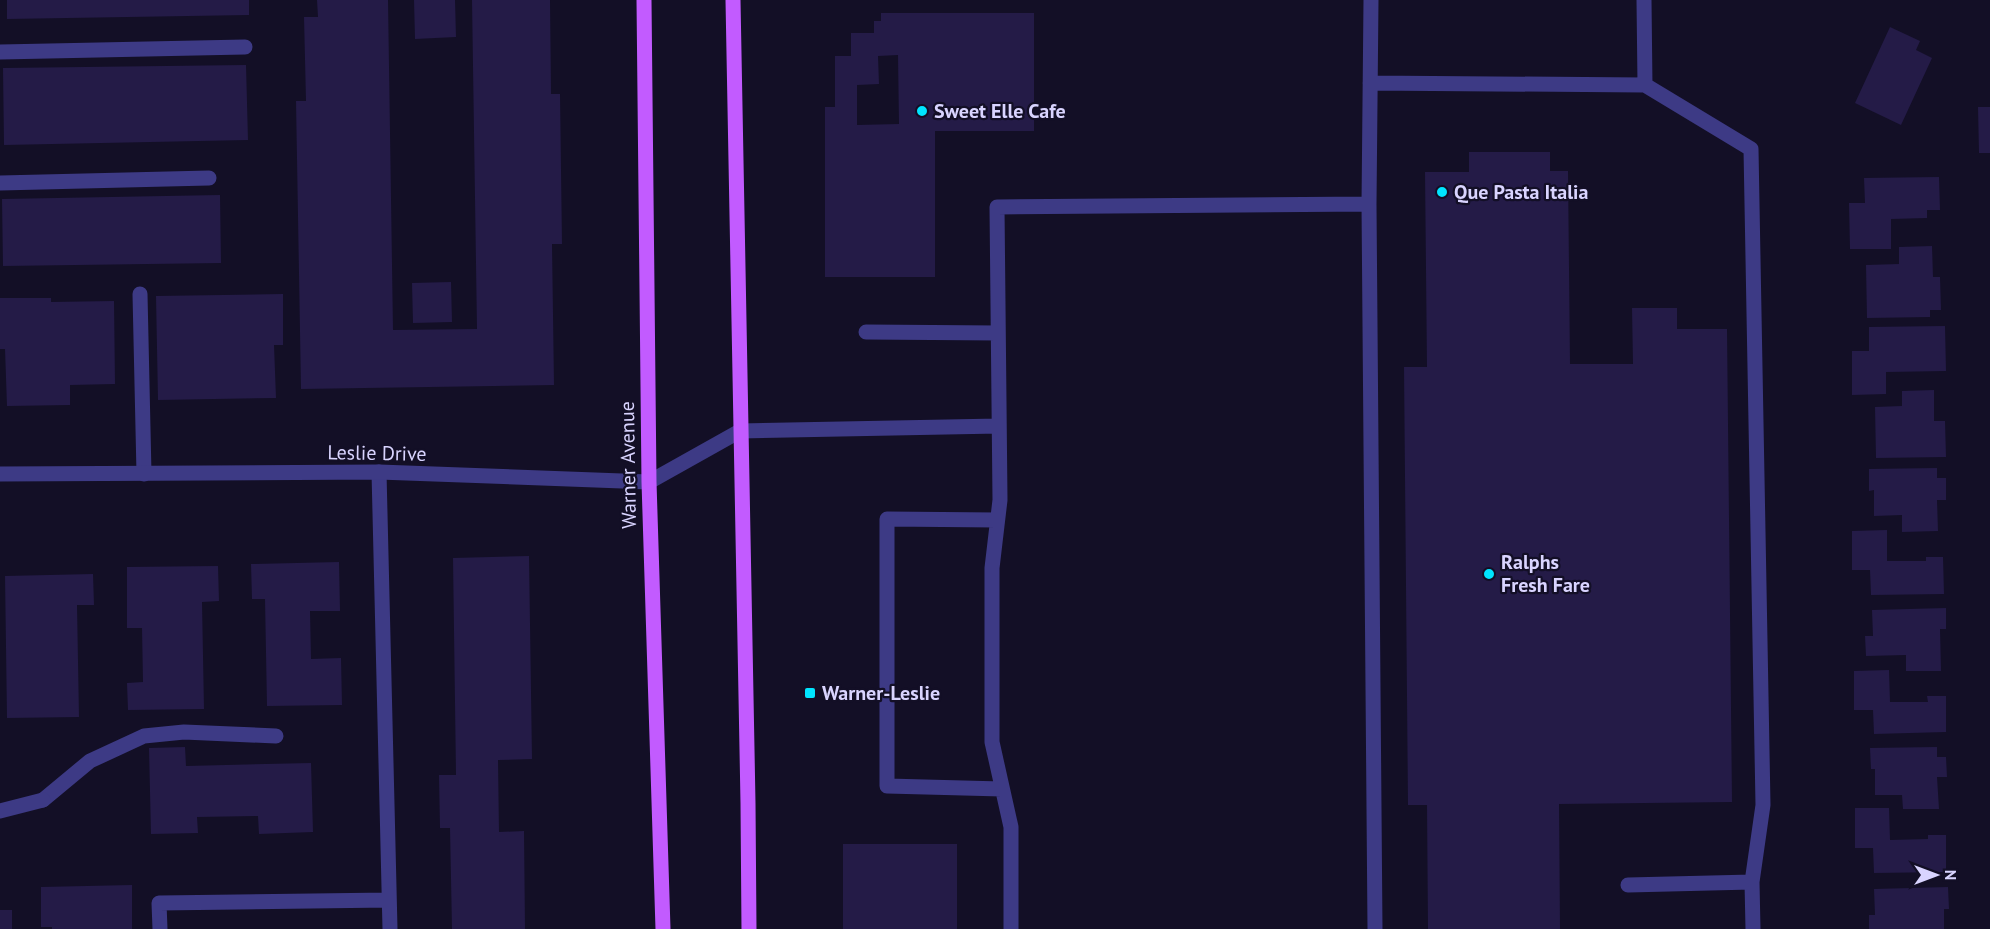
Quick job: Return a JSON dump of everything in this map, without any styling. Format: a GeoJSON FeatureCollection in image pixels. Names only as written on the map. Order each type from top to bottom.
{"type":"FeatureCollection","features":[{"type":"Feature","properties":{"kind":"main road","name":"Warner Avenue"},"geometry":{"type":"LineString","coordinates":[[644,0],[649,482],[663,929]]}},
{"type":"Feature","properties":{"kind":"main road"},"geometry":{"type":"LineString","coordinates":[[733,0],[749,929]]}},
{"type":"Feature","properties":{"kind":"street"},"geometry":{"type":"LineString","coordinates":[[1371,0],[1369,204],[1375,929]]}},
{"type":"Feature","properties":{"kind":"street"},"geometry":{"type":"LineString","coordinates":[[1644,0],[1645,85]]}},
{"type":"Feature","properties":{"kind":"street"},"geometry":{"type":"LineString","coordinates":[[0,52],[245,47]]}},
{"type":"Feature","properties":{"kind":"street"},"geometry":{"type":"LineString","coordinates":[[1370,83],[1645,85],[1751,149],[1763,805],[1752,882],[1753,929]]}},
{"type":"Feature","properties":{"kind":"street"},"geometry":{"type":"LineString","coordinates":[[0,183],[209,178]]}},
{"type":"Feature","properties":{"kind":"street"},"geometry":{"type":"LineString","coordinates":[[1011,929],[1011,827],[992,742],[992,568],[1000,500],[997,207],[1369,204]]}},
{"type":"Feature","properties":{"kind":"street"},"geometry":{"type":"LineString","coordinates":[[140,294],[144,474]]}},
{"type":"Feature","properties":{"kind":"street"},"geometry":{"type":"LineString","coordinates":[[866,332],[998,333]]}},
{"type":"Feature","properties":{"kind":"street"},"geometry":{"type":"LineString","coordinates":[[649,482],[740,431],[999,426]]}},
{"type":"Feature","properties":{"kind":"street"},"geometry":{"type":"LineString","coordinates":[[379,472],[390,929]]}},
{"type":"Feature","properties":{"kind":"street","name":"Leslie Drive"},"geometry":{"type":"LineString","coordinates":[[0,474],[379,472],[649,482]]}},
{"type":"Feature","properties":{"kind":"street"},"geometry":{"type":"LineString","coordinates":[[997,520],[887,519],[887,786],[1002,789]]}},
{"type":"Feature","properties":{"kind":"street"},"geometry":{"type":"LineString","coordinates":[[0,811],[44,800],[90,761],[144,736],[184,732],[276,736]]}},
{"type":"Feature","properties":{"kind":"street"},"geometry":{"type":"LineString","coordinates":[[1628,885],[1752,882]]}},
{"type":"Feature","properties":{"kind":"street"},"geometry":{"type":"LineString","coordinates":[[160,929],[159,903],[389,900]]}},
{"type":"Feature","properties":{"kind":"building"},"geometry":{"type":"Polygon","coordinates":[[[7,0],[249,0],[249,15],[7,19],[7,0]]]}},
{"type":"Feature","properties":{"kind":"building"},"geometry":{"type":"Polygon","coordinates":[[[317,0],[388,0],[393,330],[477,329],[472,0],[550,0],[551,94],[560,94],[562,244],[552,244],[554,385],[301,389],[296,101],[306,101],[304,17],[318,17],[317,0]]]}},
{"type":"Feature","properties":{"kind":"building"},"geometry":{"type":"Polygon","coordinates":[[[414,0],[455,0],[456,37],[415,39],[414,0]]]}},
{"type":"Feature","properties":{"kind":"building"},"geometry":{"type":"Polygon","coordinates":[[[881,13],[1034,13],[1034,131],[935,131],[935,277],[825,277],[825,107],[835,107],[835,56],[851,56],[851,33],[874,33],[874,21],[881,21],[881,13]],[[898,55],[878,56],[879,84],[857,85],[857,125],[899,124],[898,55]]]}},
{"type":"Feature","properties":{"kind":"building"},"geometry":{"type":"Polygon","coordinates":[[[1890,27],[1920,41],[1916,50],[1932,58],[1901,125],[1855,103],[1890,27]]]}},
{"type":"Feature","properties":{"kind":"building"},"geometry":{"type":"Polygon","coordinates":[[[246,65],[248,140],[4,145],[3,68],[246,65]]]}},
{"type":"Feature","properties":{"kind":"building"},"geometry":{"type":"Polygon","coordinates":[[[1978,107],[1990,107],[1990,153],[1979,153],[1978,107]]]}},
{"type":"Feature","properties":{"kind":"building"},"geometry":{"type":"Polygon","coordinates":[[[1469,152],[1550,152],[1550,171],[1568,171],[1570,364],[1633,364],[1632,308],[1677,308],[1677,329],[1727,329],[1732,802],[1559,804],[1560,929],[1428,929],[1427,805],[1408,805],[1404,367],[1427,367],[1425,172],[1469,172],[1469,152]]]}},
{"type":"Feature","properties":{"kind":"building"},"geometry":{"type":"Polygon","coordinates":[[[1939,177],[1940,210],[1927,210],[1927,218],[1891,219],[1891,249],[1850,249],[1849,203],[1865,203],[1864,178],[1939,177]]]}},
{"type":"Feature","properties":{"kind":"building"},"geometry":{"type":"Polygon","coordinates":[[[220,195],[221,263],[3,266],[2,199],[220,195]]]}},
{"type":"Feature","properties":{"kind":"building"},"geometry":{"type":"Polygon","coordinates":[[[1932,246],[1933,277],[1940,277],[1941,310],[1930,310],[1930,317],[1867,318],[1866,265],[1899,264],[1899,247],[1932,246]]]}},
{"type":"Feature","properties":{"kind":"building"},"geometry":{"type":"Polygon","coordinates":[[[451,282],[452,322],[413,323],[412,283],[451,282]]]}},
{"type":"Feature","properties":{"kind":"building"},"geometry":{"type":"Polygon","coordinates":[[[283,294],[283,345],[274,345],[276,398],[158,400],[156,296],[283,294]]]}},
{"type":"Feature","properties":{"kind":"building"},"geometry":{"type":"Polygon","coordinates":[[[0,298],[51,298],[51,302],[114,301],[115,384],[70,385],[70,405],[7,406],[5,349],[0,349],[0,298]]]}},
{"type":"Feature","properties":{"kind":"building"},"geometry":{"type":"Polygon","coordinates":[[[1945,326],[1946,371],[1886,372],[1886,394],[1852,395],[1852,351],[1869,351],[1869,327],[1945,326]]]}},
{"type":"Feature","properties":{"kind":"building"},"geometry":{"type":"Polygon","coordinates":[[[1934,390],[1934,421],[1945,421],[1946,457],[1876,458],[1875,407],[1902,406],[1902,391],[1934,390]]]}},
{"type":"Feature","properties":{"kind":"building"},"geometry":{"type":"Polygon","coordinates":[[[1937,468],[1937,478],[1946,478],[1946,500],[1937,500],[1938,531],[1902,532],[1902,515],[1874,516],[1874,490],[1869,491],[1869,469],[1937,468]]]}},
{"type":"Feature","properties":{"kind":"building"},"geometry":{"type":"Polygon","coordinates":[[[1887,530],[1887,561],[1926,561],[1926,557],[1943,557],[1944,594],[1871,595],[1870,570],[1852,570],[1852,531],[1887,530]]]}},
{"type":"Feature","properties":{"kind":"building"},"geometry":{"type":"Polygon","coordinates":[[[529,556],[532,759],[498,760],[499,832],[524,831],[525,929],[452,929],[450,828],[440,828],[439,775],[456,775],[453,558],[529,556]]]}},
{"type":"Feature","properties":{"kind":"building"},"geometry":{"type":"Polygon","coordinates":[[[339,562],[340,611],[310,611],[311,659],[341,658],[342,705],[267,706],[265,599],[252,599],[251,564],[339,562]]]}},
{"type":"Feature","properties":{"kind":"building"},"geometry":{"type":"Polygon","coordinates":[[[218,566],[219,601],[202,602],[204,709],[128,710],[127,683],[143,682],[142,628],[127,628],[127,567],[218,566]]]}},
{"type":"Feature","properties":{"kind":"building"},"geometry":{"type":"Polygon","coordinates":[[[93,574],[94,605],[77,605],[79,717],[7,718],[5,576],[93,574]]]}},
{"type":"Feature","properties":{"kind":"building"},"geometry":{"type":"Polygon","coordinates":[[[1946,608],[1946,629],[1940,629],[1941,671],[1906,671],[1906,655],[1866,656],[1865,636],[1873,636],[1872,610],[1946,608]]]}},
{"type":"Feature","properties":{"kind":"building"},"geometry":{"type":"Polygon","coordinates":[[[1889,670],[1890,702],[1928,702],[1927,696],[1946,696],[1946,732],[1874,734],[1873,710],[1854,710],[1854,671],[1889,670]]]}},
{"type":"Feature","properties":{"kind":"building"},"geometry":{"type":"Polygon","coordinates":[[[185,747],[186,766],[311,763],[313,832],[259,834],[258,816],[197,817],[198,833],[151,834],[149,748],[185,747]]]}},
{"type":"Feature","properties":{"kind":"building"},"geometry":{"type":"Polygon","coordinates":[[[1937,747],[1937,757],[1946,757],[1947,777],[1937,777],[1939,809],[1903,809],[1902,795],[1875,795],[1875,769],[1871,769],[1870,748],[1937,747]]]}},
{"type":"Feature","properties":{"kind":"building"},"geometry":{"type":"Polygon","coordinates":[[[1855,808],[1889,808],[1890,840],[1928,839],[1928,835],[1946,835],[1946,872],[1874,873],[1873,848],[1855,848],[1855,808]]]}},
{"type":"Feature","properties":{"kind":"building"},"geometry":{"type":"Polygon","coordinates":[[[843,844],[957,844],[957,929],[843,929],[843,844]]]}},
{"type":"Feature","properties":{"kind":"building"},"geometry":{"type":"Polygon","coordinates":[[[132,885],[132,929],[41,927],[41,887],[132,885]]]}},
{"type":"Feature","properties":{"kind":"building"},"geometry":{"type":"Polygon","coordinates":[[[1948,887],[1949,909],[1944,909],[1944,929],[1869,929],[1869,915],[1875,915],[1874,889],[1948,887]]]}},
{"type":"Feature","properties":{"kind":"building"},"geometry":{"type":"Polygon","coordinates":[[[0,910],[12,910],[12,929],[0,929],[0,910]]]}},
{"type":"Feature","properties":{"kind":"place","name":"Sweet Elle Cafe"},"geometry":{"type":"Point","coordinates":[922,111]}},
{"type":"Feature","properties":{"kind":"place","name":"Que Pasta Italia"},"geometry":{"type":"Point","coordinates":[1442,192]}},
{"type":"Feature","properties":{"kind":"place","name":"Ralphs Fresh Fare"},"geometry":{"type":"Point","coordinates":[1489,574]}},
{"type":"Feature","properties":{"kind":"place","name":"Warner-Leslie"},"geometry":{"type":"Point","coordinates":[810,693]}}]}
